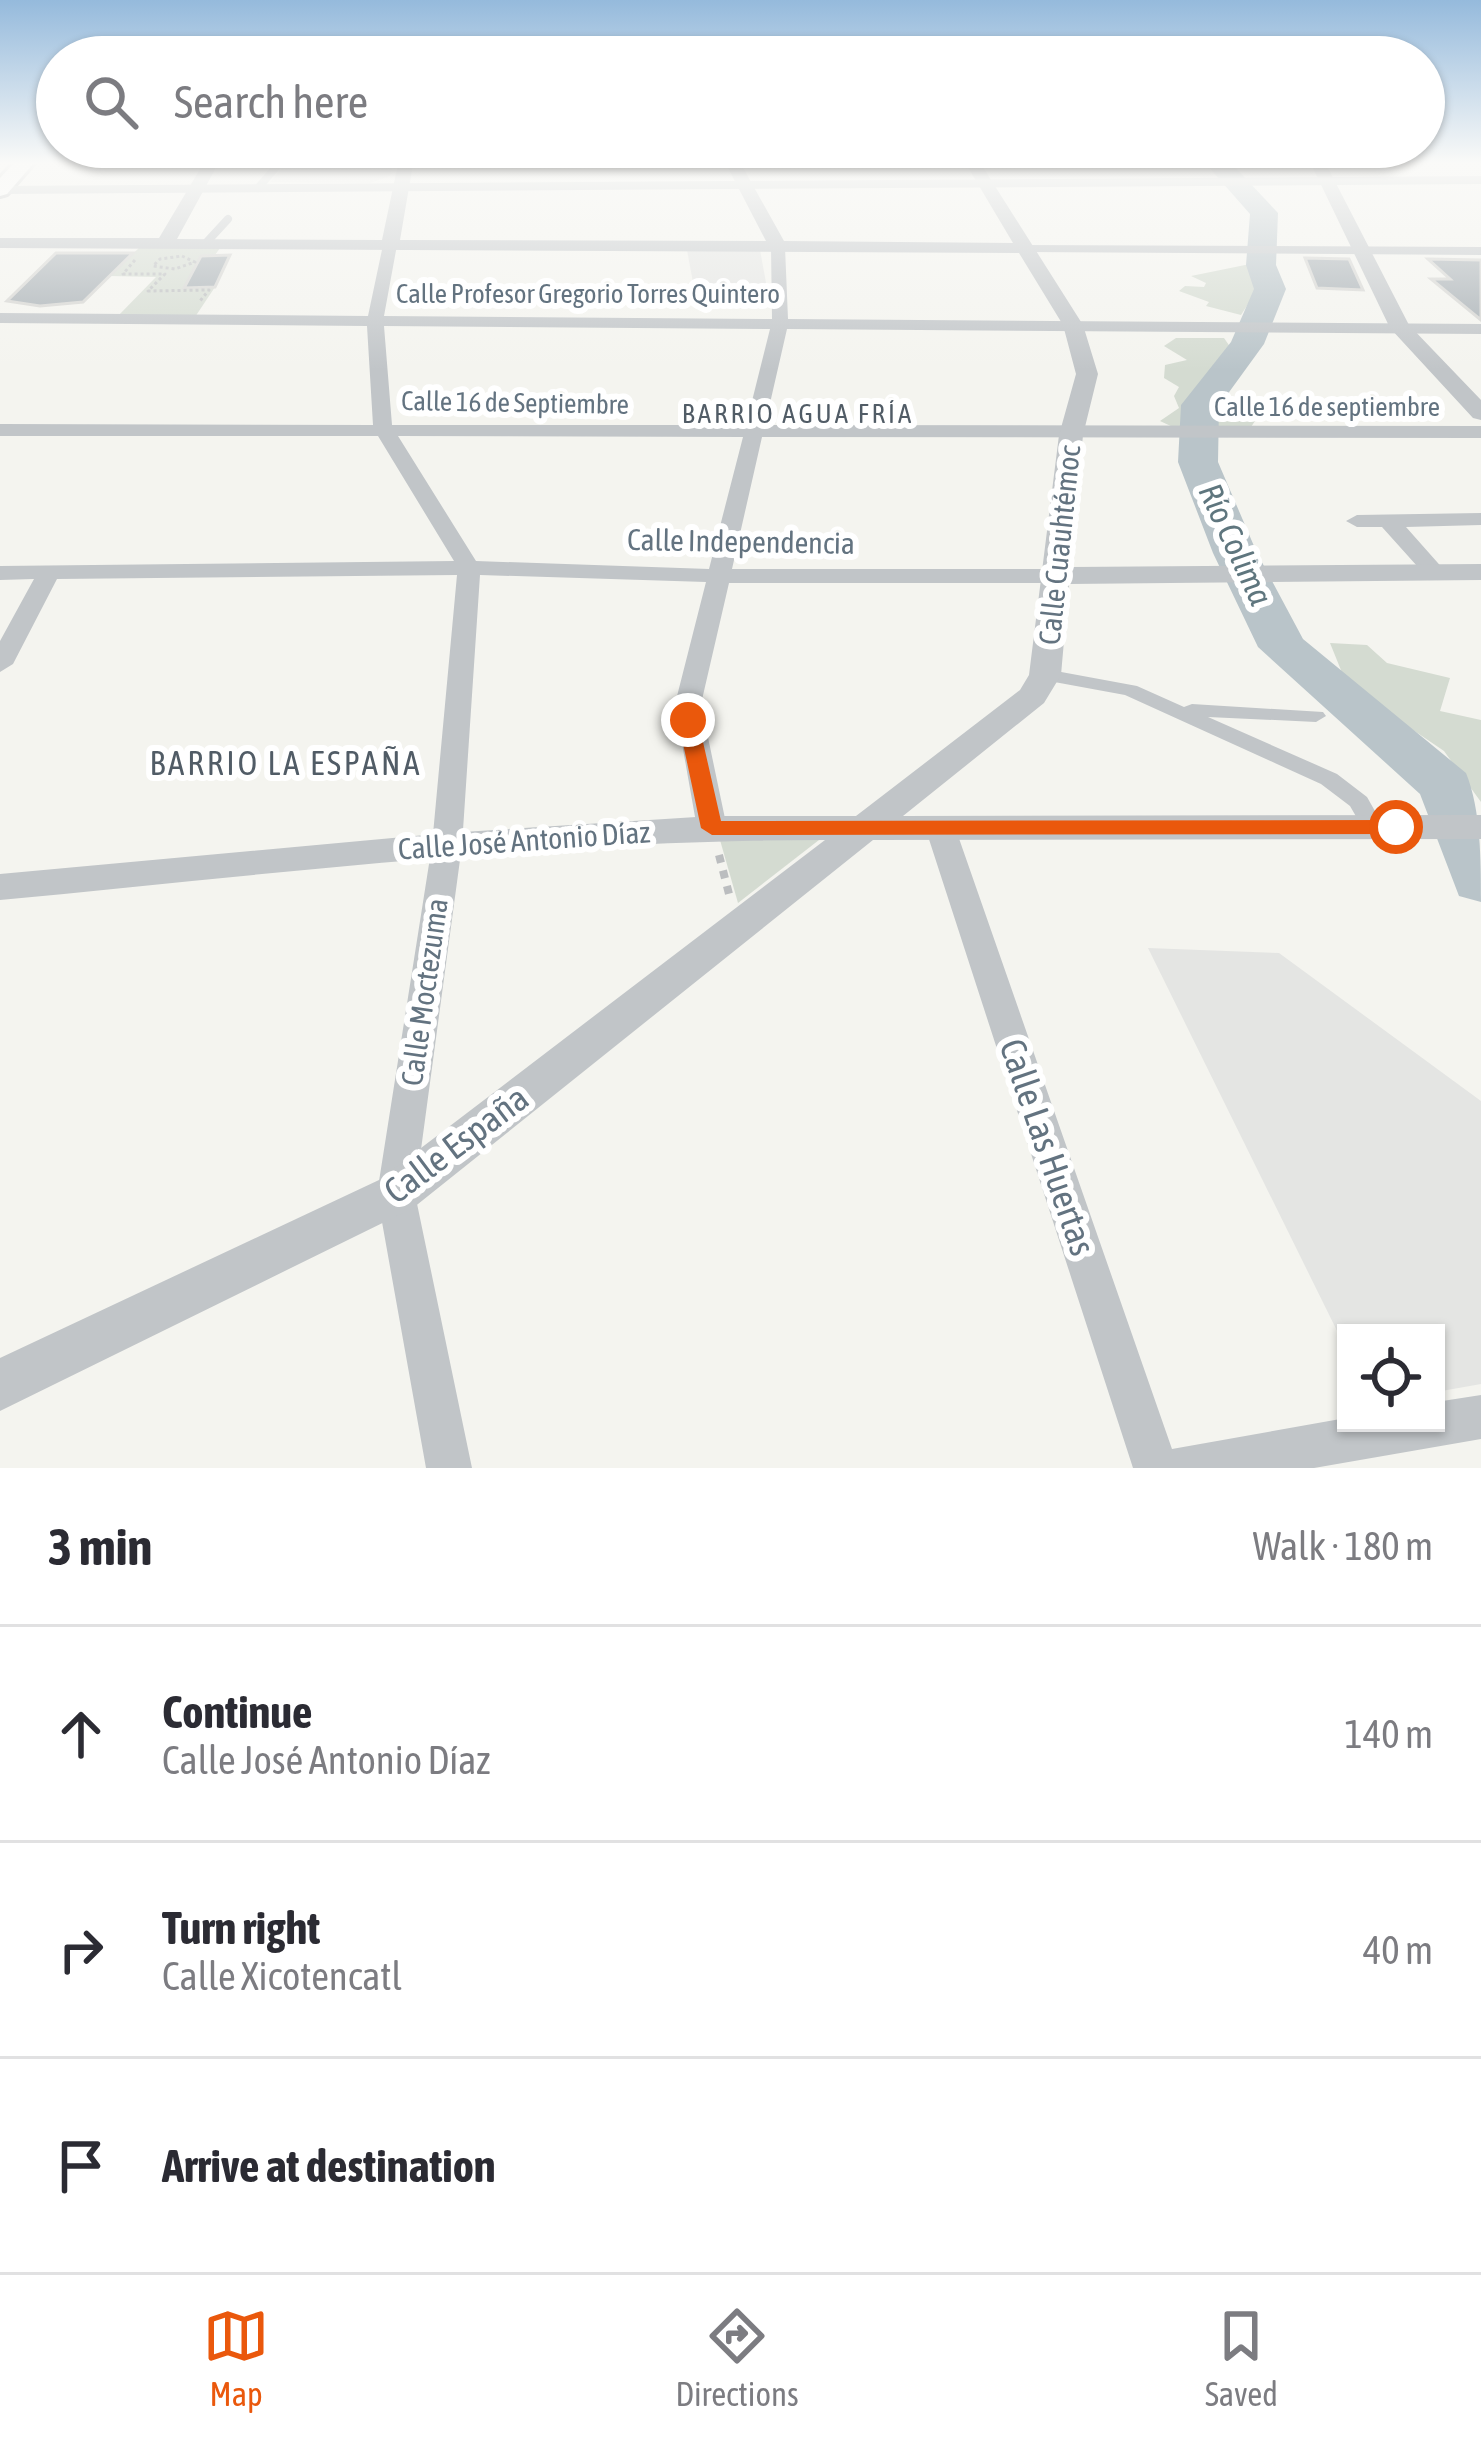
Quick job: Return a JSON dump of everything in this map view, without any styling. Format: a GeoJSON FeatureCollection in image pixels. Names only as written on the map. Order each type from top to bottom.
{"type":"FeatureCollection","features":[{"type":"Feature","properties":{"kind":"street"},"geometry":{"type":"LineString","coordinates":[[157,244],[165,233]]}},
{"type":"Feature","properties":{"kind":"street"},"geometry":{"type":"LineString","coordinates":[[393,233],[375,320],[383,428],[469,568]]}},
{"type":"Feature","properties":{"kind":"street"},"geometry":{"type":"LineString","coordinates":[[712,828],[688,704],[780,323],[778,247],[770,233]]}},
{"type":"Feature","properties":{"kind":"street","name":"Calle Cuauhtémoc"},"geometry":{"type":"LineString","coordinates":[[864,826],[1033,695],[1045,675],[1071,435],[1087,374],[1073,325],[1017,233]]}},
{"type":"Feature","properties":{"kind":"street"},"geometry":{"type":"LineString","coordinates":[[1351,233],[1400,328],[1481,413]]}},
{"type":"Feature","properties":{"kind":"street"},"geometry":{"type":"LineString","coordinates":[[0,243],[1481,251]]}},
{"type":"Feature","properties":{"kind":"street","name":"Calle Profesor Gregorio Torres Quintero"},"geometry":{"type":"LineString","coordinates":[[0,317],[1481,328]]}},
{"type":"Feature","properties":{"kind":"street","name":"Calle 16 de Septiembre"},"geometry":{"type":"LineString","coordinates":[[0,430],[383,428],[1174,435]]}},
{"type":"Feature","properties":{"kind":"street","name":"Calle 16 de septiembre"},"geometry":{"type":"LineString","coordinates":[[1174,435],[1481,432]]}},
{"type":"Feature","properties":{"kind":"street"},"geometry":{"type":"LineString","coordinates":[[1358,521],[1481,519]]}},
{"type":"Feature","properties":{"kind":"street"},"geometry":{"type":"LineString","coordinates":[[1388,520],[1434,571]]}},
{"type":"Feature","properties":{"kind":"street","name":"Calle Independencia"},"geometry":{"type":"LineString","coordinates":[[0,573],[469,568],[719,577],[1481,572]]}},
{"type":"Feature","properties":{"kind":"street","name":"Calle Moctezuma"},"geometry":{"type":"LineString","coordinates":[[449,1468],[396,1194],[447,844],[469,568]]}},
{"type":"Feature","properties":{"kind":"street"},"geometry":{"type":"LineString","coordinates":[[0,664],[49,573]]}},
{"type":"Feature","properties":{"kind":"street"},"geometry":{"type":"LineString","coordinates":[[1045,675],[1130,690],[1179,710],[1329,779],[1385,827]]}},
{"type":"Feature","properties":{"kind":"street"},"geometry":{"type":"LineString","coordinates":[[1179,710],[1316,716]]}},
{"type":"Feature","properties":{"kind":"street","name":"Calle España"},"geometry":{"type":"LineString","coordinates":[[0,1385],[396,1194],[864,826]]}},
{"type":"Feature","properties":{"kind":"street","name":"Calle Las Huertas"},"geometry":{"type":"LineString","coordinates":[[940,826],[1156,1468]]}},
{"type":"Feature","properties":{"kind":"street","name":"Calle José Antonio Díaz"},"geometry":{"type":"LineString","coordinates":[[0,887],[447,844],[712,828],[1481,827]]}},
{"type":"Feature","properties":{"kind":"street"},"geometry":{"type":"LineString","coordinates":[[1182,1468],[1481,1417]]}},
{"type":"Feature","properties":{"kind":"lane"},"geometry":{"type":"LineString","coordinates":[[205,244],[216,233]]}},
{"type":"Feature","properties":{"kind":"path"},"geometry":{"type":"LineString","coordinates":[[157,244],[123,274],[166,271],[148,291],[209,290],[186,319]]}},
{"type":"Feature","properties":{"kind":"path"},"geometry":{"type":"LineString","coordinates":[[712,828],[737,924]]}},
{"type":"Feature","properties":{"kind":"shaded area"},"geometry":{"type":"Polygon","coordinates":[[[140,247],[220,248],[215,255],[201,256],[186,288],[215,287],[195,317],[118,316],[156,277],[110,276],[140,247]]]}},
{"type":"Feature","properties":{"kind":"shaded area"},"geometry":{"type":"Polygon","coordinates":[[[687,250],[760,250],[767,288],[694,288],[687,250]]]}},
{"type":"Feature","properties":{"kind":"shaded area"},"geometry":{"type":"Polygon","coordinates":[[[1250,264],[1257,290],[1241,315],[1206,306],[1209,302],[1179,291],[1185,286],[1204,287],[1206,283],[1191,276],[1250,264]]]}},
{"type":"Feature","properties":{"kind":"shaded area"},"geometry":{"type":"Polygon","coordinates":[[[1176,338],[1224,338],[1233,351],[1236,369],[1212,381],[1220,392],[1213,402],[1257,418],[1251,427],[1175,428],[1160,421],[1179,408],[1174,396],[1179,387],[1164,378],[1165,365],[1187,360],[1164,346],[1176,338]]]}},
{"type":"Feature","properties":{"kind":"shaded area"},"geometry":{"type":"Polygon","coordinates":[[[1330,643],[1367,645],[1387,663],[1450,678],[1440,711],[1481,720],[1481,802],[1444,751],[1347,685],[1330,643]]]}},
{"type":"Feature","properties":{"kind":"shaded area"},"geometry":{"type":"Polygon","coordinates":[[[828,833],[738,903],[720,840],[828,833]]]}},
{"type":"Feature","properties":{"kind":"shaded area"},"geometry":{"type":"Polygon","coordinates":[[[1148,948],[1279,953],[1481,1101],[1481,1384],[1445,1390],[1445,1324],[1337,1324],[1337,1331],[1148,948]]]}},
{"type":"Feature","properties":{"kind":"building"},"geometry":{"type":"Polygon","coordinates":[[[56,253],[133,253],[83,302],[40,306],[7,301],[56,253]]]}},
{"type":"Feature","properties":{"kind":"building"},"geometry":{"type":"Polygon","coordinates":[[[230,255],[215,287],[184,288],[201,256],[230,255]]]}},
{"type":"Feature","properties":{"kind":"building"},"geometry":{"type":"Polygon","coordinates":[[[1305,258],[1349,259],[1363,290],[1317,288],[1305,258]]]}},
{"type":"Feature","properties":{"kind":"building"},"geometry":{"type":"Polygon","coordinates":[[[1428,259],[1481,260],[1481,320],[1431,279],[1450,279],[1428,259]]]}},
{"type":"Feature","properties":{"kind":"waterway","name":"Río Colima"},"geometry":{"type":"LineString","coordinates":[[1263,233],[1261,265],[1270,289],[1247,344],[1200,405],[1198,462],[1235,553],[1283,647],[1446,786],[1481,881]]}},
{"type":"Feature","properties":{"kind":"district","name":"BARRIO AGUA FRÍA"},"geometry":{"type":"Point","coordinates":[798,414]}},
{"type":"Feature","properties":{"kind":"district","name":"BARRIO LA ESPAÑA"},"geometry":{"type":"Point","coordinates":[286,763]}},
{"type":"Feature","properties":{"kind":"route"},"geometry":{"type":"LineString","coordinates":[[688,720],[712,828],[1396,827]]}}]}
